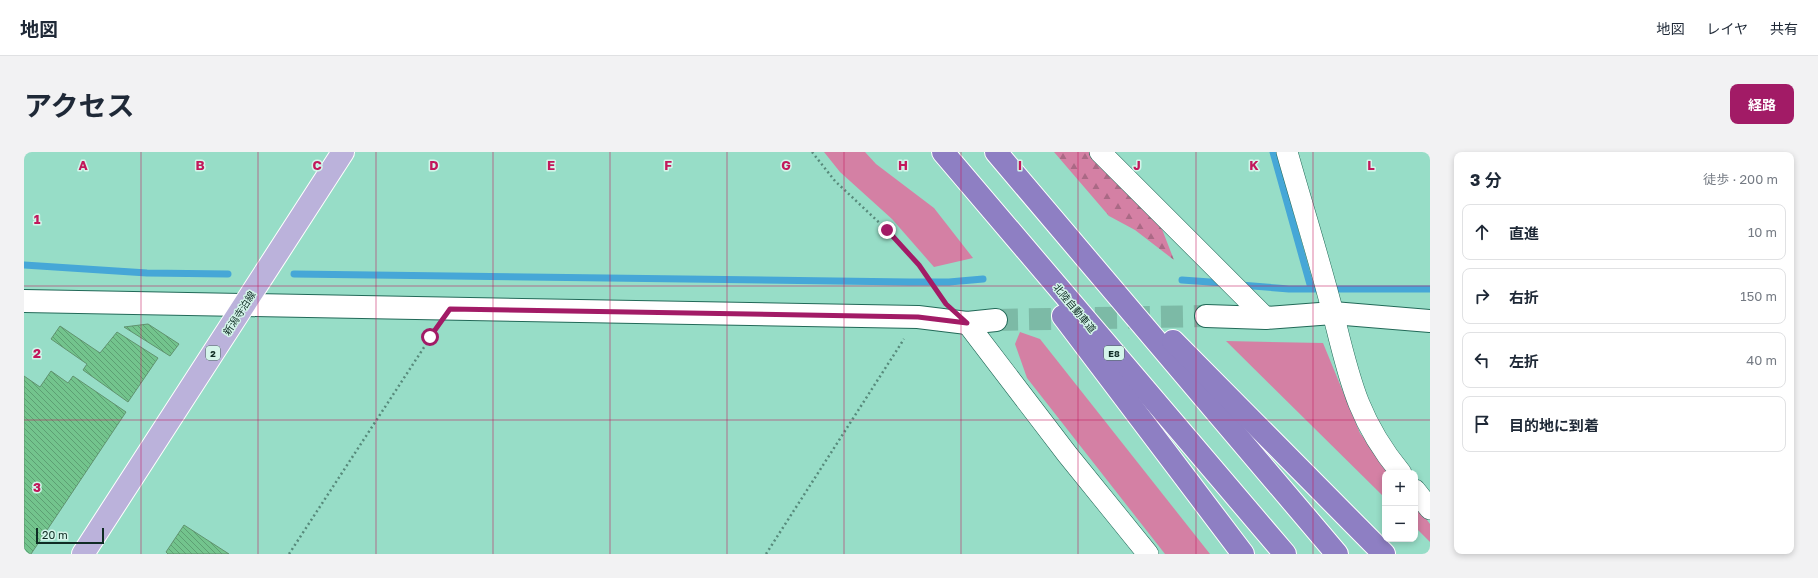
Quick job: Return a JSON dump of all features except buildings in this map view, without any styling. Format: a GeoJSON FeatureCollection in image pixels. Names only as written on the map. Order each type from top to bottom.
{"type":"FeatureCollection","features":[{"type":"Feature","properties":{"kind":"highway"},"geometry":{"type":"LineString","coordinates":[[930,152],[1075,331],[1243,554]]}},
{"type":"Feature","properties":{"kind":"highway","name":"北陸自動車道"},"geometry":{"type":"LineString","coordinates":[[943,152],[1285,554]]}},
{"type":"Feature","properties":{"kind":"highway"},"geometry":{"type":"LineString","coordinates":[[996,152],[1337,554]]}},
{"type":"Feature","properties":{"kind":"highway"},"geometry":{"type":"LineString","coordinates":[[1046,211],[1384,554]]}},
{"type":"Feature","properties":{"kind":"main road","name":"新潟寺泊線"},"geometry":{"type":"LineString","coordinates":[[83,554],[343,152]]}},
{"type":"Feature","properties":{"kind":"street"},"geometry":{"type":"LineString","coordinates":[[1100,152],[1266,318]]}},
{"type":"Feature","properties":{"kind":"street"},"geometry":{"type":"LineString","coordinates":[[1286,152],[1333,313],[1351,383],[1370,429],[1381,449],[1398,470]]}},
{"type":"Feature","properties":{"kind":"street"},"geometry":{"type":"LineString","coordinates":[[24,301],[918,317],[967,323],[996,320]]}},
{"type":"Feature","properties":{"kind":"street"},"geometry":{"type":"LineString","coordinates":[[1206,316],[1266,318],[1333,313],[1430,321]]}},
{"type":"Feature","properties":{"kind":"street"},"geometry":{"type":"LineString","coordinates":[[967,323],[1067,454],[1148,554]]}},
{"type":"Feature","properties":{"kind":"street"},"geometry":{"type":"LineString","coordinates":[[1418,494],[1430,508]]}},
{"type":"Feature","properties":{"kind":"path"},"geometry":{"type":"LineString","coordinates":[[812,152],[835,181],[887,230],[919,265],[942,299]]}},
{"type":"Feature","properties":{"kind":"path"},"geometry":{"type":"LineString","coordinates":[[289,554],[450,309]]}},
{"type":"Feature","properties":{"kind":"path"},"geometry":{"type":"LineString","coordinates":[[766,554],[918,317]]}},
{"type":"Feature","properties":{"kind":"green space"},"geometry":{"type":"Polygon","coordinates":[[[824,152],[865,152],[876,164],[934,208],[973,258],[934,267],[892,219],[840,172],[824,152]]]}},
{"type":"Feature","properties":{"kind":"green space"},"geometry":{"type":"Polygon","coordinates":[[[1054,152],[1089,152],[1102,167],[1160,224],[1174,260],[1135,230],[1109,216],[1054,152]]]}},
{"type":"Feature","properties":{"kind":"green space"},"geometry":{"type":"Polygon","coordinates":[[[1020,332],[1040,339],[1210,554],[1165,554],[1027,378],[1015,344],[1020,332]]]}},
{"type":"Feature","properties":{"kind":"green space"},"geometry":{"type":"Polygon","coordinates":[[[1226,341],[1323,343],[1360,433],[1389,470],[1382,470],[1382,495],[1226,341]]]}},
{"type":"Feature","properties":{"kind":"green space"},"geometry":{"type":"Polygon","coordinates":[[[1418,508],[1430,524],[1430,542],[1418,530],[1418,508]]]}},
{"type":"Feature","properties":{"kind":"waterway"},"geometry":{"type":"LineString","coordinates":[[1273,152],[1311,288]]}},
{"type":"Feature","properties":{"kind":"waterway"},"geometry":{"type":"LineString","coordinates":[[24,265],[147,273],[228,274]]}},
{"type":"Feature","properties":{"kind":"waterway"},"geometry":{"type":"LineString","coordinates":[[294,274],[909,282],[949,282],[983,279]]}},
{"type":"Feature","properties":{"kind":"waterway"},"geometry":{"type":"LineString","coordinates":[[1182,280],[1224,283]]}},
{"type":"Feature","properties":{"kind":"waterway"},"geometry":{"type":"LineString","coordinates":[[1240,285],[1289,289],[1430,289]]}},
{"type":"Feature","properties":{"kind":"tunnel"},"geometry":{"type":"LineString","coordinates":[[996,320],[1206,316]]}},
{"type":"Feature","properties":{"kind":"route"},"geometry":{"type":"LineString","coordinates":[[430,337],[450,309],[918,317],[967,323],[946,304],[919,265],[887,230]]}}]}
